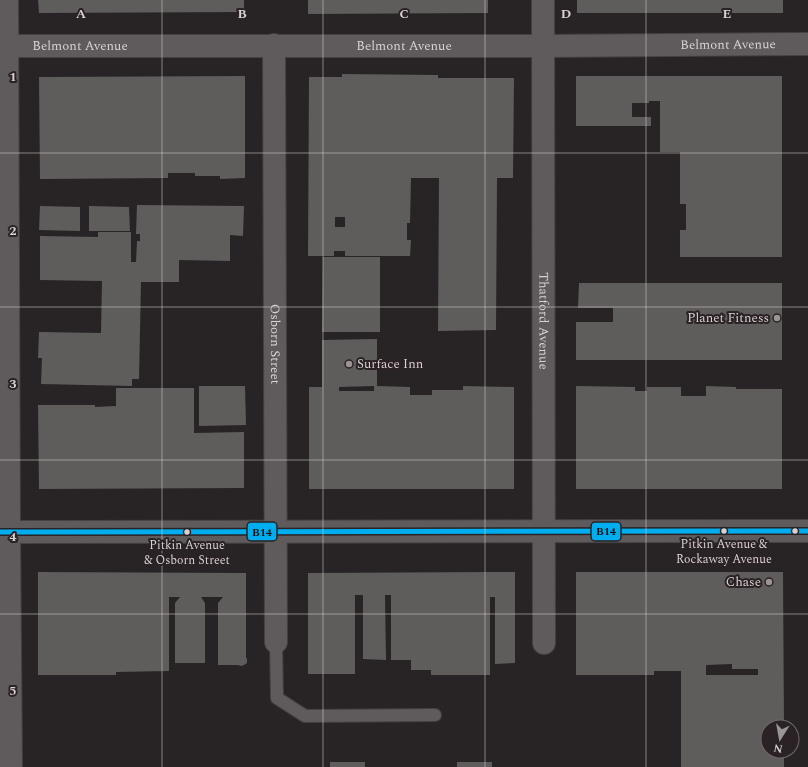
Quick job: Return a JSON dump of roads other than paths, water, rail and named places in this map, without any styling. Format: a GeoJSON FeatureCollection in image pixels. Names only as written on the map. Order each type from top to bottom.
{"type":"FeatureCollection","features":[{"type":"Feature","properties":{"kind":"street"},"geometry":{"type":"LineString","coordinates":[[7,0],[3,46],[4,532],[5,646],[11,767]]}},
{"type":"Feature","properties":{"kind":"street","name":"Thatford Avenue"},"geometry":{"type":"LineString","coordinates":[[543,0],[544,643]]}},
{"type":"Feature","properties":{"kind":"street","name":"Belmont Avenue"},"geometry":{"type":"LineString","coordinates":[[3,46],[542,46],[808,44]]}},
{"type":"Feature","properties":{"kind":"street","name":"Osborn Street"},"geometry":{"type":"LineString","coordinates":[[274,46],[276,642]]}},
{"type":"Feature","properties":{"kind":"street"},"geometry":{"type":"LineString","coordinates":[[4,532],[808,531]]}},
{"type":"Feature","properties":{"kind":"lane"},"geometry":{"type":"LineString","coordinates":[[276,642],[277,698],[305,716],[435,715]]}},
{"type":"Feature","properties":{"kind":"place","name":"Planet Fitness"},"geometry":{"type":"Point","coordinates":[777,318]}},
{"type":"Feature","properties":{"kind":"place","name":"Surface Inn"},"geometry":{"type":"Point","coordinates":[349,364]}},
{"type":"Feature","properties":{"kind":"place","name":"Pitkin Avenue & Rockaway Avenue"},"geometry":{"type":"Point","coordinates":[724,531]}},
{"type":"Feature","properties":{"kind":"place","name":"Pitkin Avenue & Osborn Street"},"geometry":{"type":"Point","coordinates":[187,532]}},
{"type":"Feature","properties":{"kind":"place","name":"Chase"},"geometry":{"type":"Point","coordinates":[769,582]}}]}
